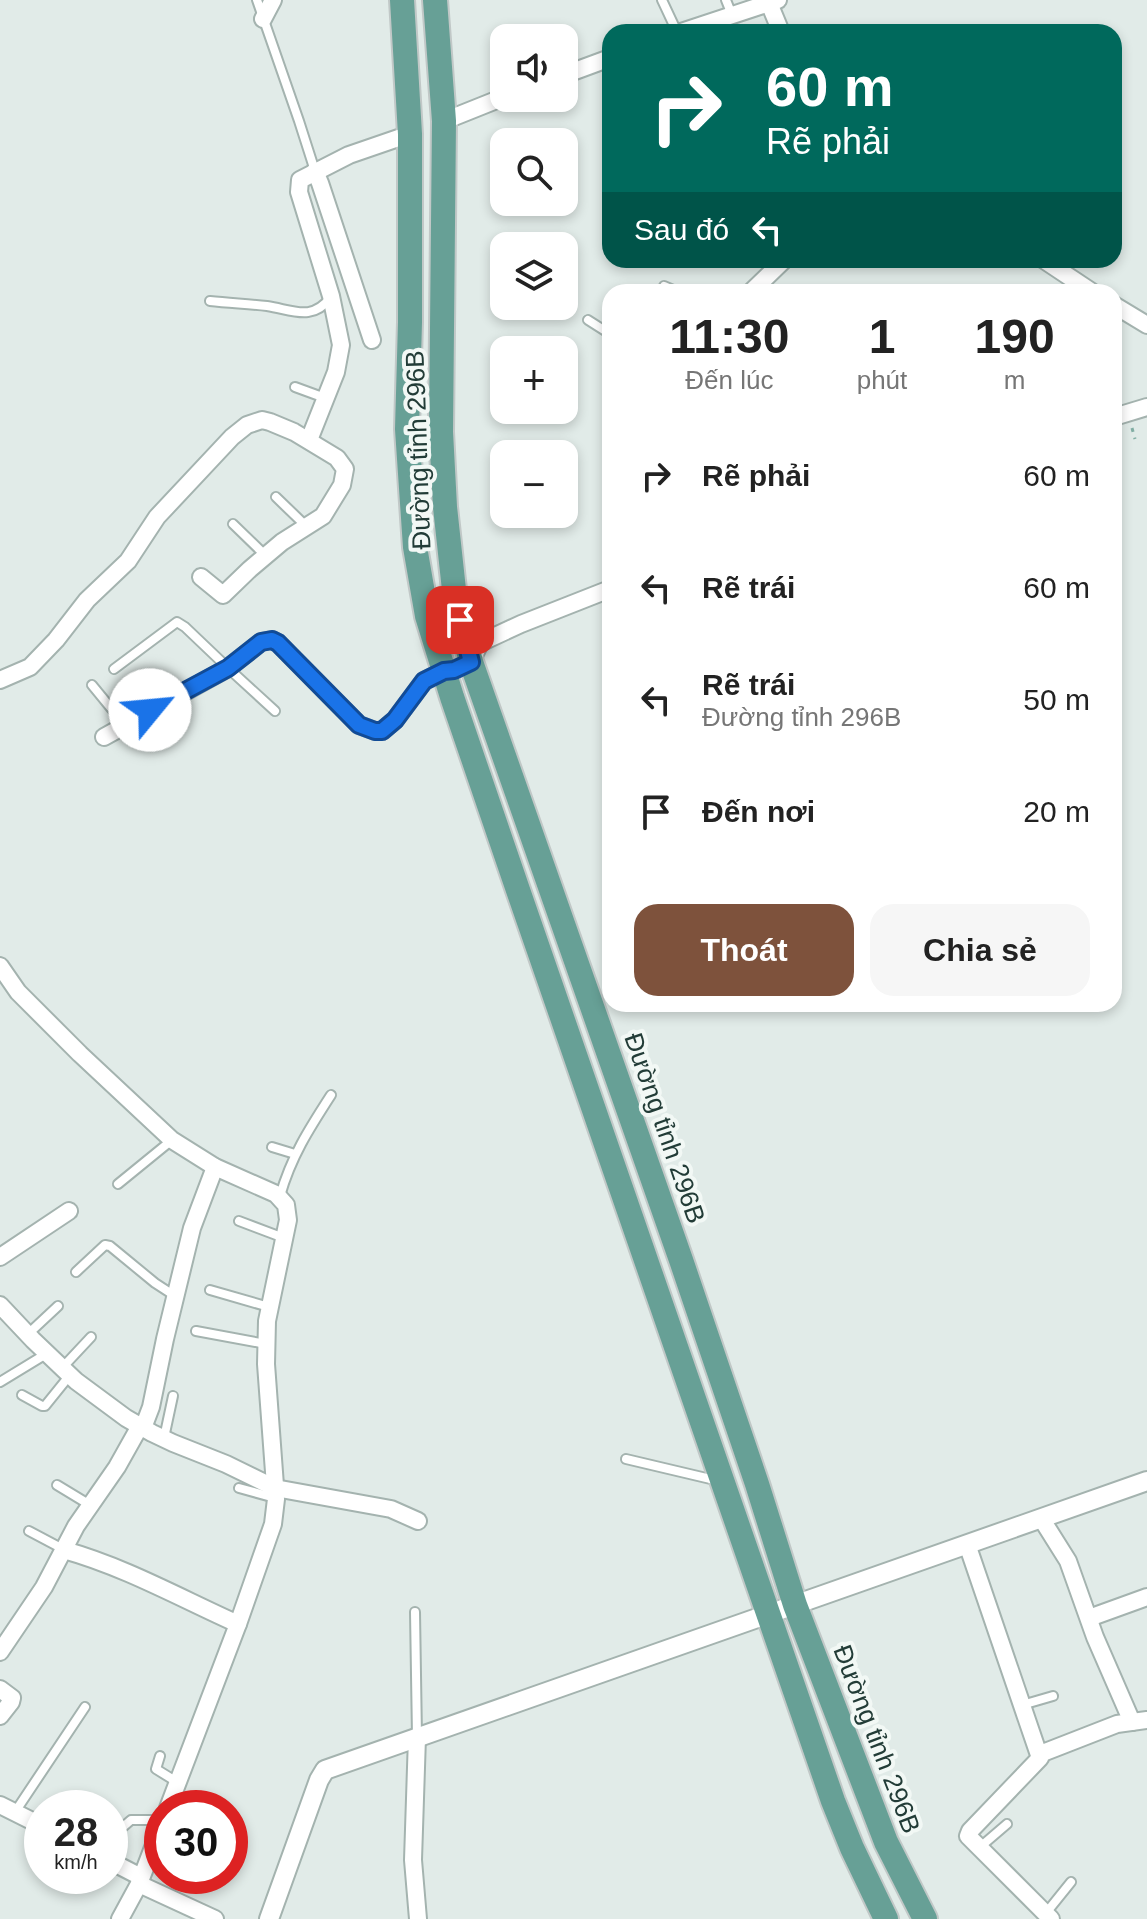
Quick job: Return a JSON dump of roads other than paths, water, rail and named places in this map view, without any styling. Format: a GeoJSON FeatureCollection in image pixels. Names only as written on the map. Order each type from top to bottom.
{"type":"FeatureCollection","features":[{"type":"Feature","properties":{"kind":"main road","name":"Đường tỉnh 296B"},"geometry":{"type":"LineString","coordinates":[[402,0],[410,134],[407,429],[419,570],[427,616],[645,1260],[833,1801],[886,1919]]}},
{"type":"Feature","properties":{"kind":"main road","name":"Đường tỉnh 296B"},"geometry":{"type":"LineString","coordinates":[[435,0],[444,121],[441,432],[451,573],[471,662],[686,1275],[795,1605],[886,1842],[925,1919]]}},
{"type":"Feature","properties":{"kind":"street"},"geometry":{"type":"LineString","coordinates":[[263,19],[273,0]]}},
{"type":"Feature","properties":{"kind":"street"},"geometry":{"type":"LineString","coordinates":[[696,24],[729,8],[773,2],[779,24]]}},
{"type":"Feature","properties":{"kind":"street"},"geometry":{"type":"LineString","coordinates":[[578,70],[602,61]]}},
{"type":"Feature","properties":{"kind":"street"},"geometry":{"type":"LineString","coordinates":[[444,121],[490,103]]}},
{"type":"Feature","properties":{"kind":"street"},"geometry":{"type":"LineString","coordinates":[[309,440],[336,372],[341,345],[331,296],[298,185],[303,177],[349,155],[410,134]]}},
{"type":"Feature","properties":{"kind":"street"},"geometry":{"type":"LineString","coordinates":[[315,171],[372,340]]}},
{"type":"Feature","properties":{"kind":"street"},"geometry":{"type":"LineString","coordinates":[[759,284],[776,268]]}},
{"type":"Feature","properties":{"kind":"street"},"geometry":{"type":"LineString","coordinates":[[1056,268],[1080,284]]}},
{"type":"Feature","properties":{"kind":"street"},"geometry":{"type":"LineString","coordinates":[[1122,310],[1147,325]]}},
{"type":"Feature","properties":{"kind":"street"},"geometry":{"type":"LineString","coordinates":[[1122,415],[1147,407]]}},
{"type":"Feature","properties":{"kind":"street"},"geometry":{"type":"LineString","coordinates":[[0,680],[30,667],[87,600],[128,561],[157,517],[247,425],[262,420],[270,422],[309,440],[337,458],[345,469],[342,485],[323,516],[282,542],[223,595],[201,577]]}},
{"type":"Feature","properties":{"kind":"street"},"geometry":{"type":"LineString","coordinates":[[104,737],[228,668],[261,642],[272,640],[359,725],[382,731],[395,720],[424,681],[471,662],[480,643],[602,592]]}},
{"type":"Feature","properties":{"kind":"street"},"geometry":{"type":"LineString","coordinates":[[0,966],[18,992],[172,1140],[215,1167],[280,1197],[286,1205],[288,1220],[267,1321],[268,1412],[275,1493],[273,1524],[175,1790]]}},
{"type":"Feature","properties":{"kind":"street"},"geometry":{"type":"LineString","coordinates":[[0,1652],[44,1587],[76,1526],[117,1467],[151,1407],[192,1228],[215,1167]]}},
{"type":"Feature","properties":{"kind":"street"},"geometry":{"type":"LineString","coordinates":[[0,1257],[69,1211]]}},
{"type":"Feature","properties":{"kind":"street"},"geometry":{"type":"LineString","coordinates":[[0,1305],[66,1371],[126,1418],[164,1439],[226,1464],[275,1493],[391,1509],[418,1521]]}},
{"type":"Feature","properties":{"kind":"street"},"geometry":{"type":"LineString","coordinates":[[269,1919],[325,1770],[1147,1481]]}},
{"type":"Feature","properties":{"kind":"street"},"geometry":{"type":"LineString","coordinates":[[1040,1754],[1117,1724],[1140,1721],[1095,1637],[1068,1561],[1041,1518]]}},
{"type":"Feature","properties":{"kind":"street"},"geometry":{"type":"LineString","coordinates":[[967,1544],[1040,1754],[1039,1762],[968,1836],[1048,1916]]}},
{"type":"Feature","properties":{"kind":"street"},"geometry":{"type":"LineString","coordinates":[[64,1550],[90,1557],[166,1588],[238,1624]]}},
{"type":"Feature","properties":{"kind":"street"},"geometry":{"type":"LineString","coordinates":[[1089,1618],[1147,1597]]}},
{"type":"Feature","properties":{"kind":"street"},"geometry":{"type":"LineString","coordinates":[[0,1689],[12,1698],[0,1716]]}},
{"type":"Feature","properties":{"kind":"street"},"geometry":{"type":"LineString","coordinates":[[417,1737],[413,1860],[418,1919]]}},
{"type":"Feature","properties":{"kind":"street"},"geometry":{"type":"LineString","coordinates":[[120,1919],[144,1869]]}},
{"type":"Feature","properties":{"kind":"street"},"geometry":{"type":"LineString","coordinates":[[128,1872],[215,1919]]}},
{"type":"Feature","properties":{"kind":"lane"},"geometry":{"type":"LineString","coordinates":[[257,0],[315,171]]}},
{"type":"Feature","properties":{"kind":"lane"},"geometry":{"type":"LineString","coordinates":[[662,0],[675,24]]}},
{"type":"Feature","properties":{"kind":"lane"},"geometry":{"type":"LineString","coordinates":[[210,301],[296,313],[314,311],[331,296]]}},
{"type":"Feature","properties":{"kind":"lane"},"geometry":{"type":"LineString","coordinates":[[588,320],[602,329]]}},
{"type":"Feature","properties":{"kind":"lane"},"geometry":{"type":"LineString","coordinates":[[295,387],[325,398]]}},
{"type":"Feature","properties":{"kind":"lane"},"geometry":{"type":"LineString","coordinates":[[276,497],[307,527]]}},
{"type":"Feature","properties":{"kind":"lane"},"geometry":{"type":"LineString","coordinates":[[233,524],[266,556]]}},
{"type":"Feature","properties":{"kind":"lane"},"geometry":{"type":"LineString","coordinates":[[114,669],[177,622],[275,711]]}},
{"type":"Feature","properties":{"kind":"lane"},"geometry":{"type":"LineString","coordinates":[[92,685],[124,724]]}},
{"type":"Feature","properties":{"kind":"lane"},"geometry":{"type":"LineString","coordinates":[[280,1197],[295,1154],[331,1095]]}},
{"type":"Feature","properties":{"kind":"lane"},"geometry":{"type":"LineString","coordinates":[[118,1184],[172,1140]]}},
{"type":"Feature","properties":{"kind":"lane"},"geometry":{"type":"LineString","coordinates":[[272,1147],[295,1154]]}},
{"type":"Feature","properties":{"kind":"lane"},"geometry":{"type":"LineString","coordinates":[[239,1221],[285,1238]]}},
{"type":"Feature","properties":{"kind":"lane"},"geometry":{"type":"LineString","coordinates":[[76,1272],[105,1245],[110,1246],[175,1296]]}},
{"type":"Feature","properties":{"kind":"lane"},"geometry":{"type":"LineString","coordinates":[[210,1290],[270,1307]]}},
{"type":"Feature","properties":{"kind":"lane"},"geometry":{"type":"LineString","coordinates":[[27,1334],[58,1306]]}},
{"type":"Feature","properties":{"kind":"lane"},"geometry":{"type":"LineString","coordinates":[[196,1331],[267,1344]]}},
{"type":"Feature","properties":{"kind":"lane"},"geometry":{"type":"LineString","coordinates":[[22,1395],[45,1406],[91,1337]]}},
{"type":"Feature","properties":{"kind":"lane"},"geometry":{"type":"LineString","coordinates":[[0,1382],[47,1353]]}},
{"type":"Feature","properties":{"kind":"lane"},"geometry":{"type":"LineString","coordinates":[[164,1439],[173,1396]]}},
{"type":"Feature","properties":{"kind":"lane"},"geometry":{"type":"LineString","coordinates":[[626,1459],[724,1482]]}},
{"type":"Feature","properties":{"kind":"lane"},"geometry":{"type":"LineString","coordinates":[[57,1485],[91,1505]]}},
{"type":"Feature","properties":{"kind":"lane"},"geometry":{"type":"LineString","coordinates":[[239,1488],[275,1493]]}},
{"type":"Feature","properties":{"kind":"lane"},"geometry":{"type":"LineString","coordinates":[[29,1531],[64,1550]]}},
{"type":"Feature","properties":{"kind":"lane"},"geometry":{"type":"LineString","coordinates":[[415,1612],[417,1737]]}},
{"type":"Feature","properties":{"kind":"lane"},"geometry":{"type":"LineString","coordinates":[[1022,1705],[1053,1696]]}},
{"type":"Feature","properties":{"kind":"lane"},"geometry":{"type":"LineString","coordinates":[[7,1809],[85,1707]]}},
{"type":"Feature","properties":{"kind":"lane"},"geometry":{"type":"LineString","coordinates":[[160,1756],[156,1769],[178,1783]]}},
{"type":"Feature","properties":{"kind":"lane"},"geometry":{"type":"LineString","coordinates":[[979,1848],[1007,1824]]}},
{"type":"Feature","properties":{"kind":"lane"},"geometry":{"type":"LineString","coordinates":[[1048,1916],[1071,1882]]}}]}
